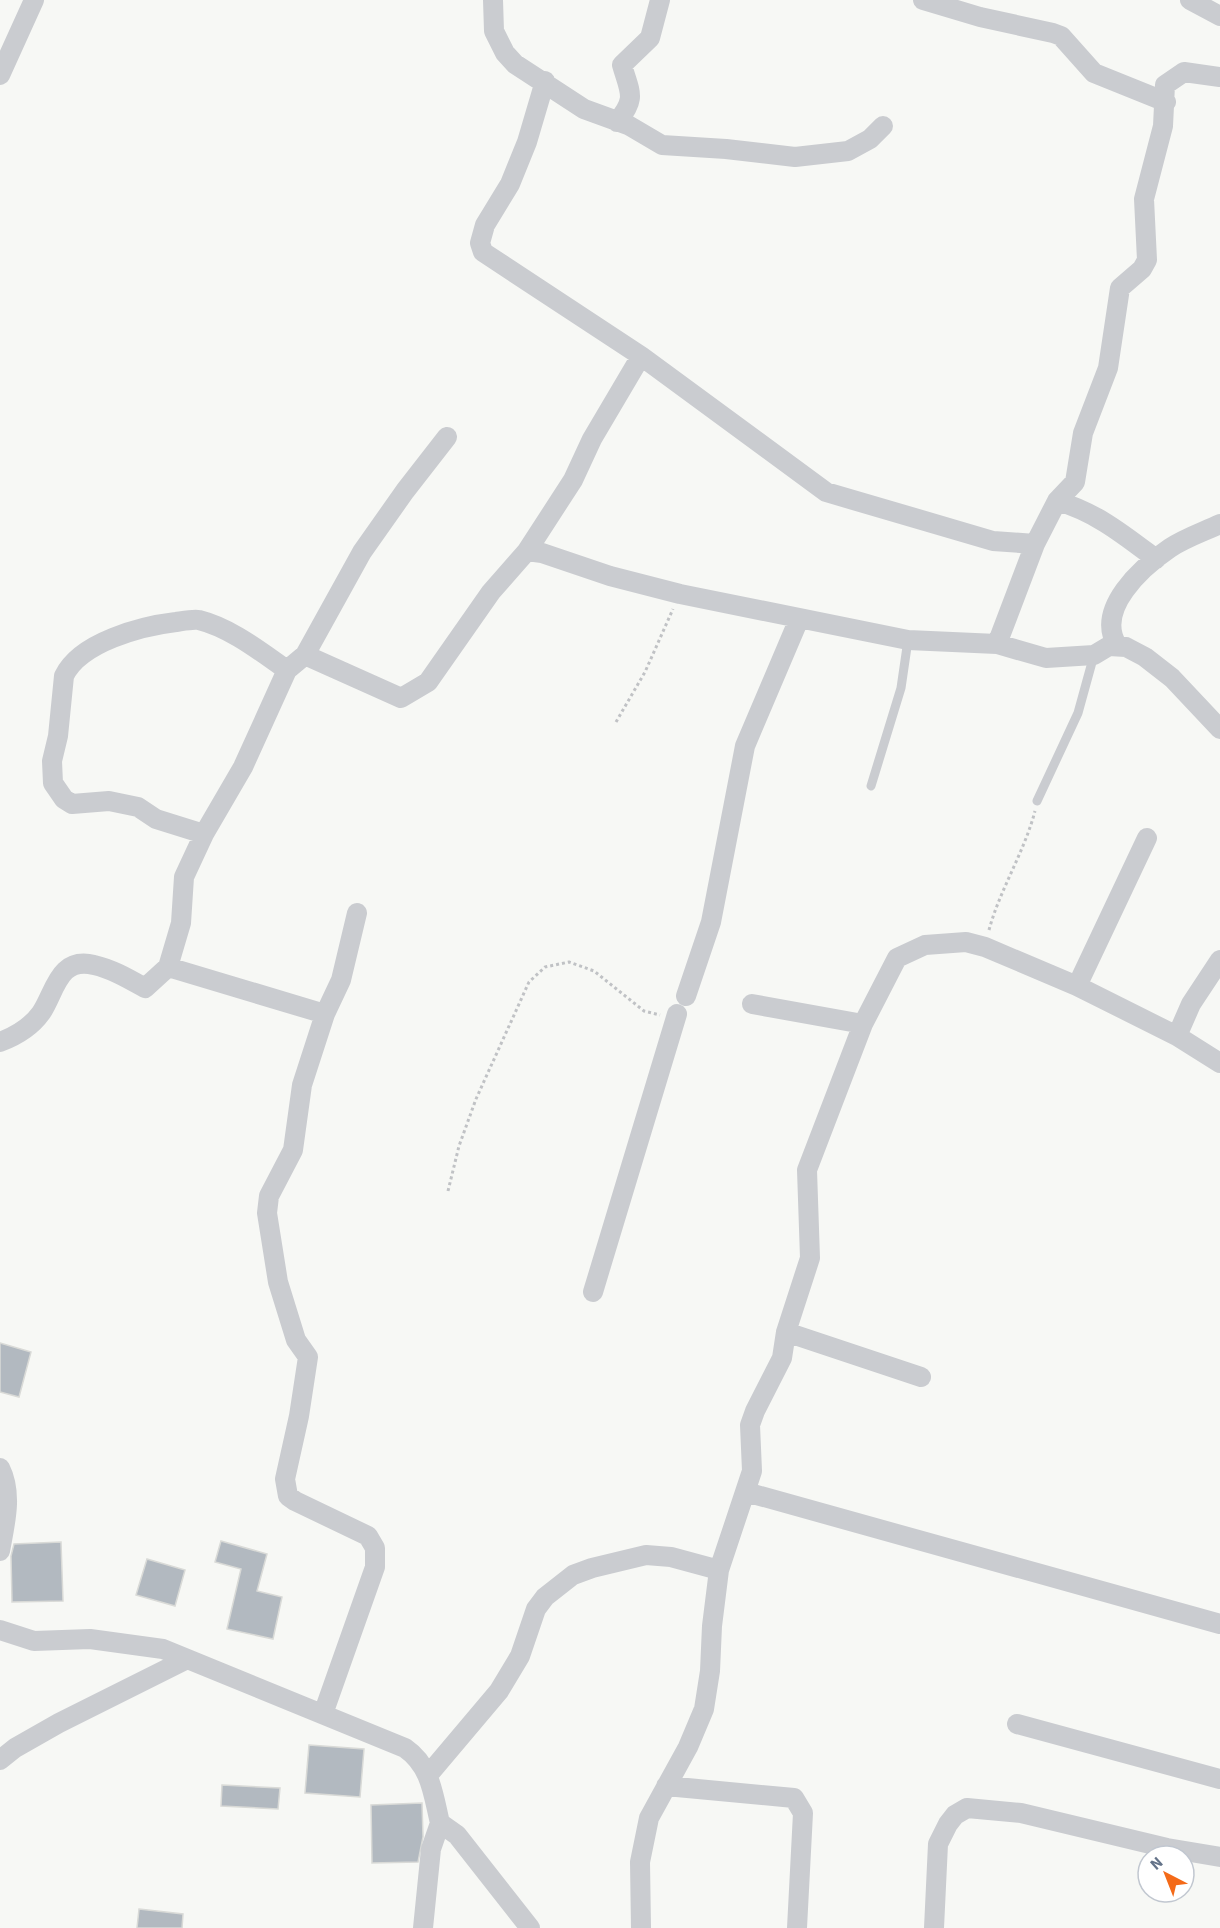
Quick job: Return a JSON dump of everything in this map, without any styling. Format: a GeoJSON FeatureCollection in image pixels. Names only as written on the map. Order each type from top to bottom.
{"type":"FeatureCollection","features":[{"type":"Feature","properties":{"kind":"street"},"geometry":{"type":"LineString","coordinates":[[0,75],[34,0]]}},
{"type":"Feature","properties":{"kind":"street"},"geometry":{"type":"LineString","coordinates":[[493,0],[494,31],[505,53],[530,75],[545,81],[584,109],[617,122],[662,145],[795,157],[848,151],[870,140],[883,126]]}},
{"type":"Feature","properties":{"kind":"street"},"geometry":{"type":"LineString","coordinates":[[617,122],[626,112],[632,98],[622,65],[650,38],[660,0]]}},
{"type":"Feature","properties":{"kind":"street"},"geometry":{"type":"LineString","coordinates":[[923,0],[980,17],[1061,36],[1094,73],[1166,102]]}},
{"type":"Feature","properties":{"kind":"street"},"geometry":{"type":"LineString","coordinates":[[1190,0],[1220,16]]}},
{"type":"Feature","properties":{"kind":"street"},"geometry":{"type":"LineString","coordinates":[[997,644],[1035,544],[1057,501],[1075,482],[1083,433],[1108,368],[1120,288],[1142,269],[1147,260],[1144,200],[1163,126],[1166,102],[1165,85],[1184,72],[1220,77]]}},
{"type":"Feature","properties":{"kind":"street"},"geometry":{"type":"LineString","coordinates":[[545,81],[527,142],[506,192],[485,225],[480,243],[483,252],[641,356],[826,492],[993,541],[1035,544]]}},
{"type":"Feature","properties":{"kind":"street"},"geometry":{"type":"LineString","coordinates":[[306,655],[401,698],[428,682],[491,592],[527,551],[573,480],[592,439],[641,356]]}},
{"type":"Feature","properties":{"kind":"street"},"geometry":{"type":"LineString","coordinates":[[0,1042],[12,1038],[32,1023],[43,1011],[55,983],[74,966],[92,964],[145,988],[168,967],[181,923],[184,876],[204,834],[243,767],[287,670],[306,655],[362,552],[447,437]]}},
{"type":"Feature","properties":{"kind":"street"},"geometry":{"type":"LineString","coordinates":[[1057,501],[1083,508],[1102,518],[1155,559]]}},
{"type":"Feature","properties":{"kind":"street"},"geometry":{"type":"LineString","coordinates":[[1117,645],[1110,632],[1111,619],[1123,592],[1155,559],[1185,540],[1220,524]]}},
{"type":"Feature","properties":{"kind":"street"},"geometry":{"type":"LineString","coordinates":[[527,551],[542,553],[610,576],[680,594],[908,640],[997,644],[1046,658],[1094,655],[1117,645],[1126,647],[1145,657],[1172,678],[1220,729]]}},
{"type":"Feature","properties":{"kind":"street"},"geometry":{"type":"LineString","coordinates":[[686,996],[711,922],[745,746],[799,619]]}},
{"type":"Feature","properties":{"kind":"street"},"geometry":{"type":"LineString","coordinates":[[204,834],[156,819],[138,807],[109,801],[72,804],[57,793],[53,783],[52,761],[58,736],[64,676],[68,668],[88,652],[112,639],[159,624],[198,620],[254,645],[287,670]]}},
{"type":"Feature","properties":{"kind":"street"},"geometry":{"type":"LineString","coordinates":[[1077,986],[1147,838]]}},
{"type":"Feature","properties":{"kind":"street"},"geometry":{"type":"LineString","coordinates":[[323,1714],[375,1567],[375,1548],[368,1536],[295,1502],[286,1490],[285,1479],[308,1357],[296,1340],[278,1282],[267,1213],[269,1196],[293,1150],[302,1085],[325,1014],[341,980],[357,914]]}},
{"type":"Feature","properties":{"kind":"street"},"geometry":{"type":"LineString","coordinates":[[642,1928],[640,1862],[649,1818],[688,1747],[704,1708],[710,1671],[711,1626],[718,1570],[752,1471],[750,1425],[755,1410],[782,1358],[786,1332],[810,1258],[807,1170],[863,1024],[897,958],[925,945],[966,942],[985,947],[1077,986],[1177,1036],[1220,1063]]}},
{"type":"Feature","properties":{"kind":"street"},"geometry":{"type":"LineString","coordinates":[[1177,1036],[1191,1004],[1220,960]]}},
{"type":"Feature","properties":{"kind":"street"},"geometry":{"type":"LineString","coordinates":[[168,967],[325,1014]]}},
{"type":"Feature","properties":{"kind":"street"},"geometry":{"type":"LineString","coordinates":[[752,1004],[863,1024]]}},
{"type":"Feature","properties":{"kind":"street"},"geometry":{"type":"LineString","coordinates":[[593,1292],[677,1014]]}},
{"type":"Feature","properties":{"kind":"street"},"geometry":{"type":"LineString","coordinates":[[786,1332],[921,1377]]}},
{"type":"Feature","properties":{"kind":"street"},"geometry":{"type":"LineString","coordinates":[[0,1468],[8,1484],[0,1551]]}},
{"type":"Feature","properties":{"kind":"street"},"geometry":{"type":"LineString","coordinates":[[746,1492],[1220,1624]]}},
{"type":"Feature","properties":{"kind":"street"},"geometry":{"type":"LineString","coordinates":[[429,1774],[499,1691],[520,1656],[536,1609],[545,1598],[573,1575],[592,1568],[646,1556],[671,1557],[718,1570]]}},
{"type":"Feature","properties":{"kind":"street"},"geometry":{"type":"LineString","coordinates":[[0,1630],[34,1641],[90,1639],[163,1650],[185,1660],[203,1664],[405,1748],[415,1755],[429,1774],[440,1823],[431,1849],[423,1928]]}},
{"type":"Feature","properties":{"kind":"street"},"geometry":{"type":"LineString","coordinates":[[0,1760],[15,1748],[59,1723],[185,1660]]}},
{"type":"Feature","properties":{"kind":"street"},"geometry":{"type":"LineString","coordinates":[[1017,1724],[1220,1779]]}},
{"type":"Feature","properties":{"kind":"street"},"geometry":{"type":"LineString","coordinates":[[666,1786],[794,1797],[803,1814],[797,1928]]}},
{"type":"Feature","properties":{"kind":"street"},"geometry":{"type":"LineString","coordinates":[[934,1928],[938,1844],[955,1815],[967,1808],[1021,1813],[1167,1848],[1220,1857]]}},
{"type":"Feature","properties":{"kind":"street"},"geometry":{"type":"LineString","coordinates":[[440,1823],[457,1835],[530,1928]]}},
{"type":"Feature","properties":{"kind":"lane"},"geometry":{"type":"LineString","coordinates":[[871,786],[901,688],[908,640]]}},
{"type":"Feature","properties":{"kind":"lane"},"geometry":{"type":"LineString","coordinates":[[1037,801],[1078,713],[1094,655]]}},
{"type":"Feature","properties":{"kind":"path"},"geometry":{"type":"LineString","coordinates":[[616,722],[645,672],[680,594]]}},
{"type":"Feature","properties":{"kind":"path"},"geometry":{"type":"LineString","coordinates":[[985,947],[994,913],[1027,841],[1037,801]]}},
{"type":"Feature","properties":{"kind":"path"},"geometry":{"type":"LineString","coordinates":[[448,1191],[459,1146],[476,1099],[529,982],[545,967],[569,962],[594,971],[644,1011],[663,1016],[677,1014]]}},
{"type":"Feature","properties":{"kind":"building"},"geometry":{"type":"Polygon","coordinates":[[[0,1343],[31,1352],[19,1397],[0,1392],[0,1343]]]}},
{"type":"Feature","properties":{"kind":"building"},"geometry":{"type":"Polygon","coordinates":[[[221,1541],[267,1554],[257,1591],[282,1597],[273,1639],[227,1629],[241,1569],[215,1562],[221,1541]]]}},
{"type":"Feature","properties":{"kind":"building"},"geometry":{"type":"Polygon","coordinates":[[[61,1542],[63,1601],[12,1602],[11,1556],[14,1544],[61,1542]]]}},
{"type":"Feature","properties":{"kind":"building"},"geometry":{"type":"Polygon","coordinates":[[[147,1559],[185,1570],[175,1606],[136,1595],[147,1559]]]}},
{"type":"Feature","properties":{"kind":"building"},"geometry":{"type":"Polygon","coordinates":[[[309,1745],[364,1749],[360,1797],[305,1793],[309,1745]]]}},
{"type":"Feature","properties":{"kind":"building"},"geometry":{"type":"Polygon","coordinates":[[[222,1785],[280,1788],[278,1809],[221,1806],[222,1785]]]}},
{"type":"Feature","properties":{"kind":"building"},"geometry":{"type":"Polygon","coordinates":[[[422,1803],[423,1837],[418,1862],[372,1863],[371,1805],[422,1803]]]}},
{"type":"Feature","properties":{"kind":"building"},"geometry":{"type":"Polygon","coordinates":[[[139,1909],[183,1914],[182,1928],[137,1928],[139,1909]]]}}]}
